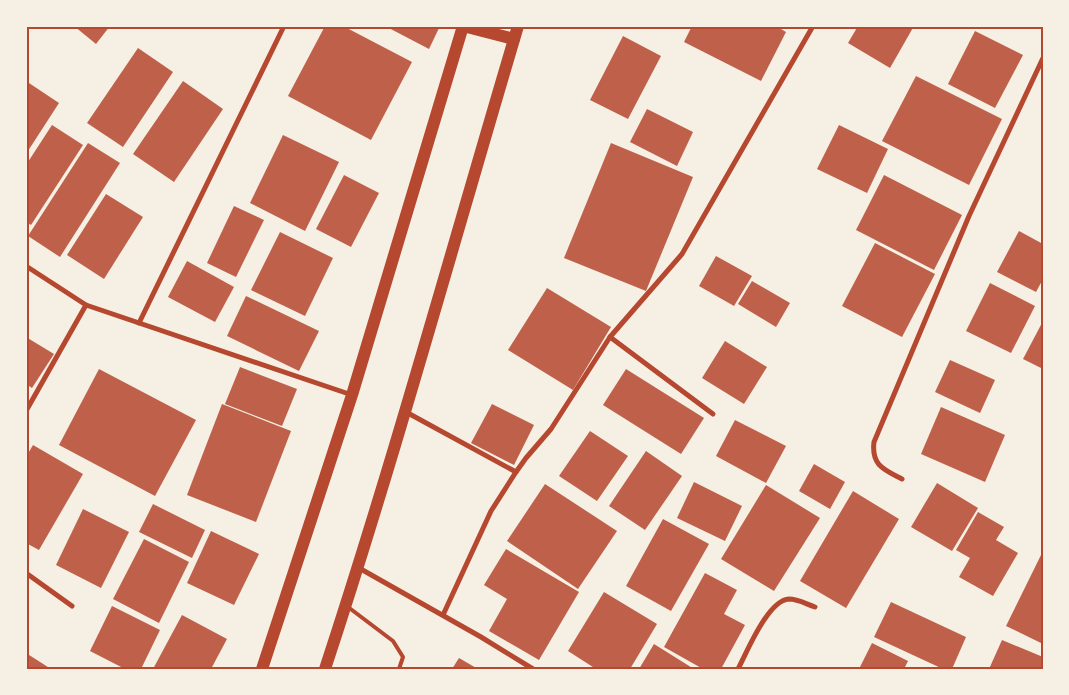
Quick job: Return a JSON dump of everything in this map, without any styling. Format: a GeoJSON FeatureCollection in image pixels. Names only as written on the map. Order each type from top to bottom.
{"type":"FeatureCollection","features":[{"type":"Feature","properties":{"kind":"main road"},"geometry":{"type":"LineString","coordinates":[[262,669],[352,395],[463,26],[514,40]]}},
{"type":"Feature","properties":{"kind":"main road"},"geometry":{"type":"LineString","coordinates":[[325,669],[406,412],[518,26]]}},
{"type":"Feature","properties":{"kind":"street"},"geometry":{"type":"LineString","coordinates":[[139,323],[284,26]]}},
{"type":"Feature","properties":{"kind":"street"},"geometry":{"type":"LineString","coordinates":[[442,615],[492,512],[516,472],[551,429],[610,337],[682,254],[813,26]]}},
{"type":"Feature","properties":{"kind":"street"},"geometry":{"type":"LineString","coordinates":[[902,479],[880,467],[873,451],[874,442],[969,216],[1043,58]]}},
{"type":"Feature","properties":{"kind":"street"},"geometry":{"type":"LineString","coordinates":[[26,266],[86,304],[352,395]]}},
{"type":"Feature","properties":{"kind":"street"},"geometry":{"type":"LineString","coordinates":[[26,411],[86,304]]}},
{"type":"Feature","properties":{"kind":"street"},"geometry":{"type":"LineString","coordinates":[[610,337],[712,414]]}},
{"type":"Feature","properties":{"kind":"street"},"geometry":{"type":"LineString","coordinates":[[406,412],[516,472]]}},
{"type":"Feature","properties":{"kind":"street"},"geometry":{"type":"LineString","coordinates":[[358,568],[533,669]]}},
{"type":"Feature","properties":{"kind":"street"},"geometry":{"type":"LineString","coordinates":[[26,573],[72,606]]}},
{"type":"Feature","properties":{"kind":"street"},"geometry":{"type":"LineString","coordinates":[[738,669],[769,611],[778,602],[787,599],[798,600],[815,607]]}},
{"type":"Feature","properties":{"kind":"lane"},"geometry":{"type":"LineString","coordinates":[[346,606],[379,628],[393,641],[403,658],[399,669]]}},
{"type":"Feature","properties":{"kind":"building"},"geometry":{"type":"Polygon","coordinates":[[[74,26],[110,26],[96,44],[74,26]]]}},
{"type":"Feature","properties":{"kind":"building"},"geometry":{"type":"Polygon","coordinates":[[[325,26],[343,26],[412,62],[371,140],[288,96],[325,26]]]}},
{"type":"Feature","properties":{"kind":"building"},"geometry":{"type":"Polygon","coordinates":[[[385,26],[440,26],[429,49],[385,26]]]}},
{"type":"Feature","properties":{"kind":"building"},"geometry":{"type":"Polygon","coordinates":[[[692,26],[776,26],[786,32],[761,81],[684,42],[692,26]]]}},
{"type":"Feature","properties":{"kind":"building"},"geometry":{"type":"Polygon","coordinates":[[[858,26],[914,26],[890,68],[848,43],[858,26]]]}},
{"type":"Feature","properties":{"kind":"building"},"geometry":{"type":"Polygon","coordinates":[[[975,31],[1023,55],[995,108],[948,84],[975,31]]]}},
{"type":"Feature","properties":{"kind":"building"},"geometry":{"type":"Polygon","coordinates":[[[623,36],[661,56],[628,119],[590,100],[623,36]]]}},
{"type":"Feature","properties":{"kind":"building"},"geometry":{"type":"Polygon","coordinates":[[[138,48],[173,72],[123,147],[87,123],[138,48]]]}},
{"type":"Feature","properties":{"kind":"building"},"geometry":{"type":"Polygon","coordinates":[[[916,76],[1002,119],[969,185],[882,141],[916,76]]]}},
{"type":"Feature","properties":{"kind":"building"},"geometry":{"type":"Polygon","coordinates":[[[26,81],[59,103],[26,154],[26,81]]]}},
{"type":"Feature","properties":{"kind":"building"},"geometry":{"type":"Polygon","coordinates":[[[183,81],[223,109],[174,182],[133,154],[183,81]]]}},
{"type":"Feature","properties":{"kind":"building"},"geometry":{"type":"Polygon","coordinates":[[[647,109],[693,132],[677,166],[630,142],[647,109]]]}},
{"type":"Feature","properties":{"kind":"building"},"geometry":{"type":"Polygon","coordinates":[[[52,125],[83,145],[31,225],[26,222],[26,165],[52,125]]]}},
{"type":"Feature","properties":{"kind":"building"},"geometry":{"type":"Polygon","coordinates":[[[839,125],[888,149],[867,193],[817,169],[839,125]]]}},
{"type":"Feature","properties":{"kind":"building"},"geometry":{"type":"Polygon","coordinates":[[[283,135],[339,162],[305,231],[250,203],[283,135]]]}},
{"type":"Feature","properties":{"kind":"building"},"geometry":{"type":"Polygon","coordinates":[[[88,143],[120,163],[60,257],[28,236],[88,143]]]}},
{"type":"Feature","properties":{"kind":"building"},"geometry":{"type":"Polygon","coordinates":[[[611,143],[693,177],[646,291],[564,258],[611,143]]]}},
{"type":"Feature","properties":{"kind":"building"},"geometry":{"type":"Polygon","coordinates":[[[344,175],[379,193],[351,247],[316,229],[344,175]]]}},
{"type":"Feature","properties":{"kind":"building"},"geometry":{"type":"Polygon","coordinates":[[[884,175],[962,215],[934,270],[856,230],[884,175]]]}},
{"type":"Feature","properties":{"kind":"building"},"geometry":{"type":"Polygon","coordinates":[[[106,194],[143,217],[104,279],[67,255],[106,194]]]}},
{"type":"Feature","properties":{"kind":"building"},"geometry":{"type":"Polygon","coordinates":[[[234,206],[264,220],[236,277],[207,263],[234,206]]]}},
{"type":"Feature","properties":{"kind":"building"},"geometry":{"type":"Polygon","coordinates":[[[1019,231],[1043,244],[1043,279],[1036,292],[997,272],[1019,231]]]}},
{"type":"Feature","properties":{"kind":"building"},"geometry":{"type":"Polygon","coordinates":[[[280,232],[333,258],[305,316],[251,290],[280,232]]]}},
{"type":"Feature","properties":{"kind":"building"},"geometry":{"type":"Polygon","coordinates":[[[875,243],[935,274],[902,337],[842,306],[875,243]]]}},
{"type":"Feature","properties":{"kind":"building"},"geometry":{"type":"Polygon","coordinates":[[[716,256],[752,276],[734,306],[699,286],[716,256]]]}},
{"type":"Feature","properties":{"kind":"building"},"geometry":{"type":"Polygon","coordinates":[[[187,261],[234,287],[215,322],[168,297],[187,261]]]}},
{"type":"Feature","properties":{"kind":"building"},"geometry":{"type":"Polygon","coordinates":[[[752,281],[790,303],[776,327],[738,304],[752,281]]]}},
{"type":"Feature","properties":{"kind":"building"},"geometry":{"type":"Polygon","coordinates":[[[990,283],[1035,306],[1011,353],[966,331],[990,283]]]}},
{"type":"Feature","properties":{"kind":"building"},"geometry":{"type":"Polygon","coordinates":[[[547,288],[611,327],[573,390],[508,350],[547,288]]]}},
{"type":"Feature","properties":{"kind":"building"},"geometry":{"type":"Polygon","coordinates":[[[246,296],[319,331],[299,371],[227,336],[246,296]]]}},
{"type":"Feature","properties":{"kind":"building"},"geometry":{"type":"Polygon","coordinates":[[[1043,321],[1043,369],[1023,359],[1043,321]]]}},
{"type":"Feature","properties":{"kind":"building"},"geometry":{"type":"Polygon","coordinates":[[[26,337],[54,354],[32,388],[26,384],[26,337]]]}},
{"type":"Feature","properties":{"kind":"building"},"geometry":{"type":"Polygon","coordinates":[[[725,341],[767,367],[744,404],[702,378],[725,341]]]}},
{"type":"Feature","properties":{"kind":"building"},"geometry":{"type":"Polygon","coordinates":[[[950,360],[995,380],[980,413],[935,392],[950,360]]]}},
{"type":"Feature","properties":{"kind":"building"},"geometry":{"type":"Polygon","coordinates":[[[240,367],[297,389],[282,426],[225,404],[240,367]]]}},
{"type":"Feature","properties":{"kind":"building"},"geometry":{"type":"Polygon","coordinates":[[[99,369],[196,420],[155,496],[59,445],[99,369]]]}},
{"type":"Feature","properties":{"kind":"building"},"geometry":{"type":"Polygon","coordinates":[[[626,369],[704,418],[681,454],[603,405],[626,369]]]}},
{"type":"Feature","properties":{"kind":"building"},"geometry":{"type":"Polygon","coordinates":[[[222,404],[291,431],[256,522],[187,495],[222,404]]]}},
{"type":"Feature","properties":{"kind":"building"},"geometry":{"type":"Polygon","coordinates":[[[492,404],[534,425],[514,465],[471,443],[492,404]]]}},
{"type":"Feature","properties":{"kind":"building"},"geometry":{"type":"Polygon","coordinates":[[[941,407],[1005,435],[985,482],[921,454],[941,407]]]}},
{"type":"Feature","properties":{"kind":"building"},"geometry":{"type":"Polygon","coordinates":[[[735,420],[786,446],[766,483],[716,456],[735,420]]]}},
{"type":"Feature","properties":{"kind":"building"},"geometry":{"type":"Polygon","coordinates":[[[590,431],[628,456],[597,501],[559,476],[590,431]]]}},
{"type":"Feature","properties":{"kind":"building"},"geometry":{"type":"Polygon","coordinates":[[[33,445],[83,474],[39,550],[26,543],[26,457],[33,445]]]}},
{"type":"Feature","properties":{"kind":"building"},"geometry":{"type":"Polygon","coordinates":[[[646,451],[682,476],[645,530],[609,506],[646,451]]]}},
{"type":"Feature","properties":{"kind":"building"},"geometry":{"type":"Polygon","coordinates":[[[814,464],[845,482],[830,509],[799,491],[814,464]]]}},
{"type":"Feature","properties":{"kind":"building"},"geometry":{"type":"Polygon","coordinates":[[[694,482],[742,506],[725,541],[677,518],[694,482]]]}},
{"type":"Feature","properties":{"kind":"building"},"geometry":{"type":"Polygon","coordinates":[[[937,483],[978,508],[952,551],[911,527],[937,483]]]}},
{"type":"Feature","properties":{"kind":"building"},"geometry":{"type":"Polygon","coordinates":[[[545,484],[617,531],[578,589],[507,541],[545,484]]]}},
{"type":"Feature","properties":{"kind":"building"},"geometry":{"type":"Polygon","coordinates":[[[766,485],[820,518],[774,591],[721,559],[766,485]]]}},
{"type":"Feature","properties":{"kind":"building"},"geometry":{"type":"Polygon","coordinates":[[[853,491],[899,519],[846,608],[800,581],[853,491]]]}},
{"type":"Feature","properties":{"kind":"building"},"geometry":{"type":"Polygon","coordinates":[[[153,504],[205,530],[192,558],[139,532],[153,504]]]}},
{"type":"Feature","properties":{"kind":"building"},"geometry":{"type":"Polygon","coordinates":[[[83,509],[129,532],[101,588],[56,565],[83,509]]]}},
{"type":"Feature","properties":{"kind":"building"},"geometry":{"type":"Polygon","coordinates":[[[978,512],[1004,527],[996,540],[1018,553],[993,596],[959,577],[970,558],[956,550],[978,512]]]}},
{"type":"Feature","properties":{"kind":"building"},"geometry":{"type":"Polygon","coordinates":[[[663,519],[709,544],[671,611],[626,586],[663,519]]]}},
{"type":"Feature","properties":{"kind":"building"},"geometry":{"type":"Polygon","coordinates":[[[211,531],[259,554],[234,605],[187,583],[211,531]]]}},
{"type":"Feature","properties":{"kind":"building"},"geometry":{"type":"Polygon","coordinates":[[[144,539],[189,562],[159,623],[113,599],[144,539]]]}},
{"type":"Feature","properties":{"kind":"building"},"geometry":{"type":"Polygon","coordinates":[[[506,549],[579,592],[539,660],[489,631],[507,599],[484,585],[506,549]]]}},
{"type":"Feature","properties":{"kind":"building"},"geometry":{"type":"Polygon","coordinates":[[[1041,555],[1043,556],[1043,644],[1006,626],[1041,555]]]}},
{"type":"Feature","properties":{"kind":"building"},"geometry":{"type":"Polygon","coordinates":[[[705,573],[737,590],[724,614],[745,625],[721,669],[703,669],[664,647],[705,573]]]}},
{"type":"Feature","properties":{"kind":"building"},"geometry":{"type":"Polygon","coordinates":[[[604,592],[657,624],[630,669],[596,669],[568,651],[604,592]]]}},
{"type":"Feature","properties":{"kind":"building"},"geometry":{"type":"Polygon","coordinates":[[[891,602],[966,637],[952,669],[943,669],[874,637],[891,602]]]}},
{"type":"Feature","properties":{"kind":"building"},"geometry":{"type":"Polygon","coordinates":[[[112,606],[160,630],[141,669],[125,669],[90,651],[112,606]]]}},
{"type":"Feature","properties":{"kind":"building"},"geometry":{"type":"Polygon","coordinates":[[[182,615],[227,639],[211,669],[153,669],[182,615]]]}},
{"type":"Feature","properties":{"kind":"building"},"geometry":{"type":"Polygon","coordinates":[[[1002,640],[1043,657],[1043,669],[989,669],[1002,640]]]}},
{"type":"Feature","properties":{"kind":"building"},"geometry":{"type":"Polygon","coordinates":[[[872,643],[908,661],[904,669],[859,669],[872,643]]]}},
{"type":"Feature","properties":{"kind":"building"},"geometry":{"type":"Polygon","coordinates":[[[654,644],[694,669],[639,669],[654,644]]]}},
{"type":"Feature","properties":{"kind":"building"},"geometry":{"type":"Polygon","coordinates":[[[26,653],[51,669],[26,669],[26,653]]]}},
{"type":"Feature","properties":{"kind":"building"},"geometry":{"type":"Polygon","coordinates":[[[459,658],[478,669],[452,669],[459,658]]]}}]}
